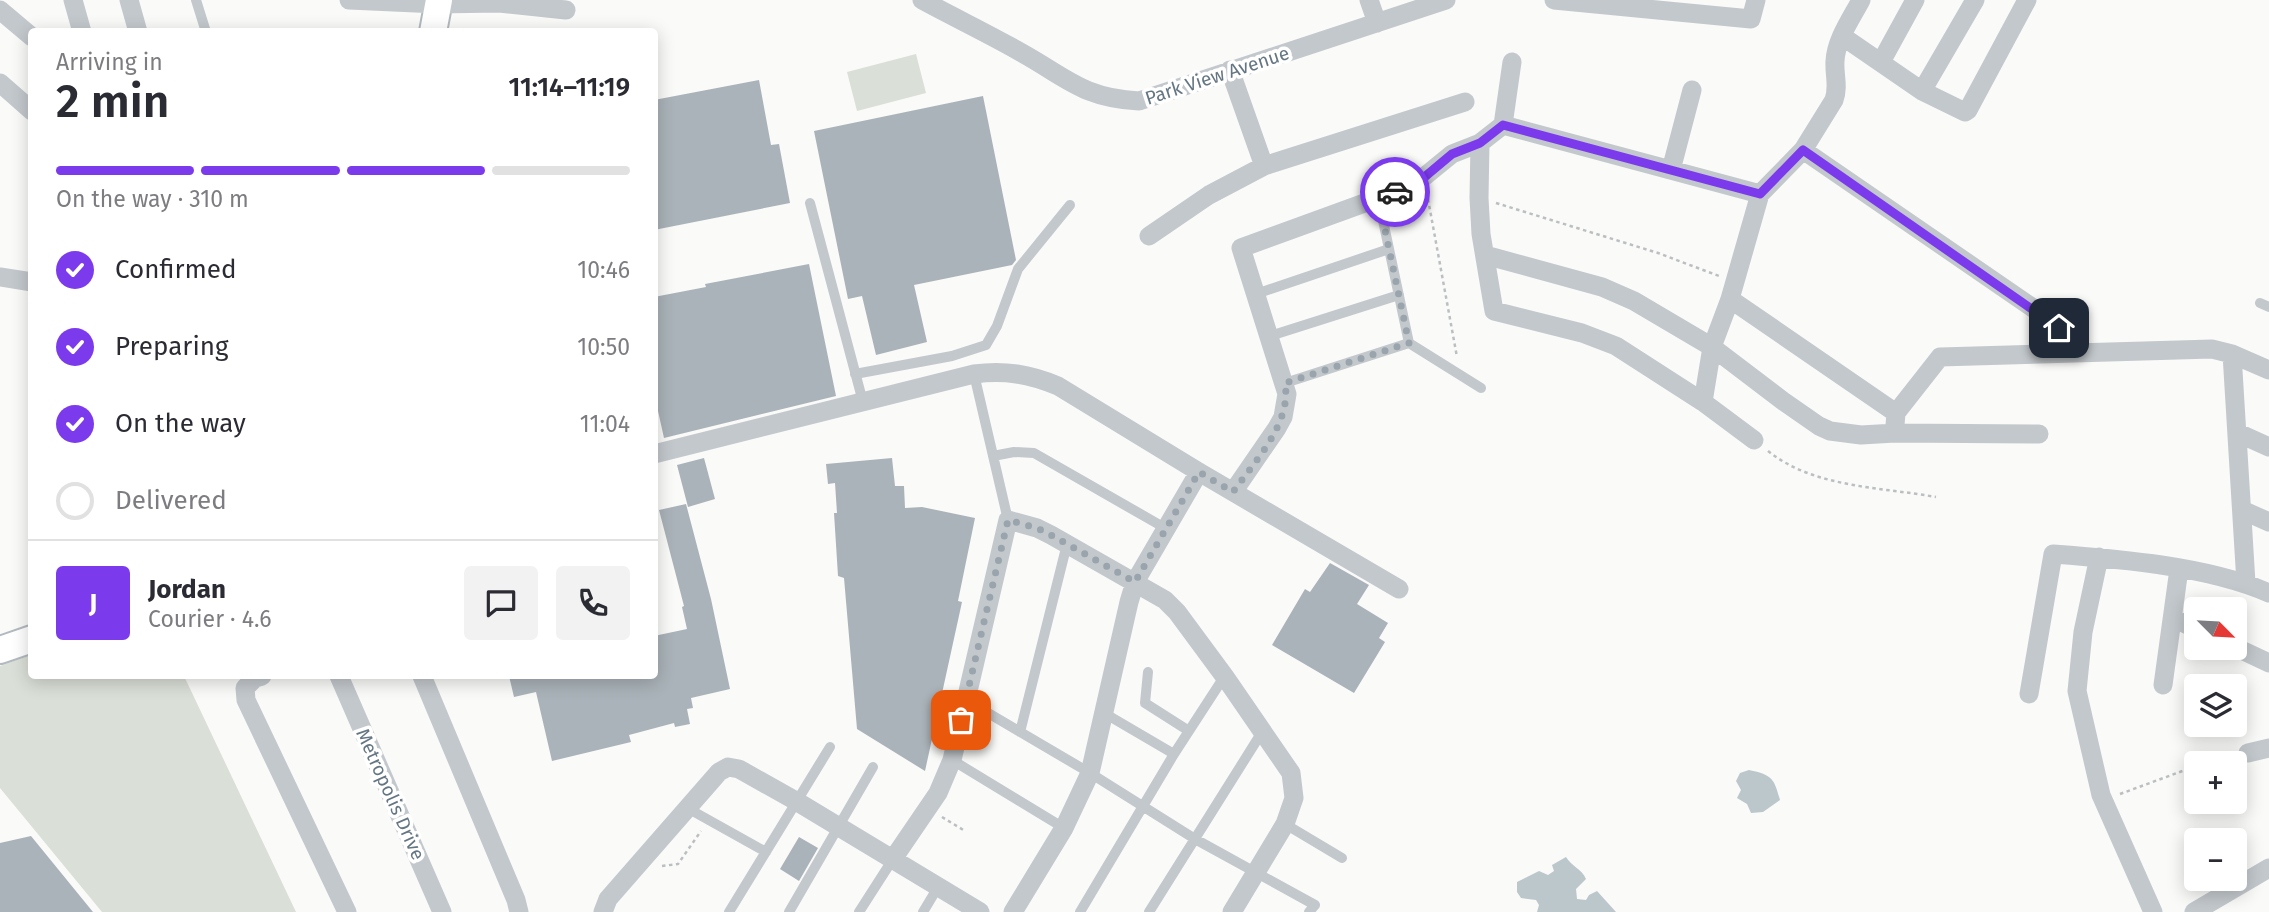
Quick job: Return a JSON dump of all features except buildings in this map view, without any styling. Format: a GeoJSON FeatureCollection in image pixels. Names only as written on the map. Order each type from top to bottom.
{"type":"FeatureCollection","features":[{"type":"Feature","properties":{"kind":"main road"},"geometry":{"type":"LineString","coordinates":[[434,28],[438,2]]}},
{"type":"Feature","properties":{"kind":"main road"},"geometry":{"type":"LineString","coordinates":[[0,650],[28,640]]}},
{"type":"Feature","properties":{"kind":"street"},"geometry":{"type":"LineString","coordinates":[[73,0],[81,28]]}},
{"type":"Feature","properties":{"kind":"street"},"geometry":{"type":"LineString","coordinates":[[129,0],[137,28]]}},
{"type":"Feature","properties":{"kind":"street"},"geometry":{"type":"LineString","coordinates":[[349,0],[499,3],[566,10]]}},
{"type":"Feature","properties":{"kind":"street","name":"Park View Avenue"},"geometry":{"type":"LineString","coordinates":[[922,0],[1023,54],[1084,91],[1114,100],[1139,101],[1446,0]]}},
{"type":"Feature","properties":{"kind":"street"},"geometry":{"type":"LineString","coordinates":[[1369,0],[1377,23]]}},
{"type":"Feature","properties":{"kind":"street"},"geometry":{"type":"LineString","coordinates":[[1554,0],[1751,19],[1756,0]]}},
{"type":"Feature","properties":{"kind":"street"},"geometry":{"type":"LineString","coordinates":[[1703,402],[1712,347],[1732,291],[1760,194],[1803,150],[1837,91],[1835,62],[1842,36],[1861,0]]}},
{"type":"Feature","properties":{"kind":"street"},"geometry":{"type":"LineString","coordinates":[[1881,62],[1915,0]]}},
{"type":"Feature","properties":{"kind":"street"},"geometry":{"type":"LineString","coordinates":[[1922,91],[1975,0]]}},
{"type":"Feature","properties":{"kind":"street"},"geometry":{"type":"LineString","coordinates":[[1842,36],[1922,91],[1961,112],[1968,110],[2027,0]]}},
{"type":"Feature","properties":{"kind":"street"},"geometry":{"type":"LineString","coordinates":[[0,10],[28,34]]}},
{"type":"Feature","properties":{"kind":"street"},"geometry":{"type":"LineString","coordinates":[[1233,492],[1283,417],[1287,394],[1241,248],[1415,185],[1452,154],[1480,143],[1503,125],[1512,62]]}},
{"type":"Feature","properties":{"kind":"street"},"geometry":{"type":"LineString","coordinates":[[1230,69],[1264,166]]}},
{"type":"Feature","properties":{"kind":"street"},"geometry":{"type":"LineString","coordinates":[[0,83],[28,108]]}},
{"type":"Feature","properties":{"kind":"street"},"geometry":{"type":"LineString","coordinates":[[1671,170],[1692,90]]}},
{"type":"Feature","properties":{"kind":"street"},"geometry":{"type":"LineString","coordinates":[[1149,236],[1209,195],[1264,166],[1465,102]]}},
{"type":"Feature","properties":{"kind":"street"},"geometry":{"type":"LineString","coordinates":[[1503,125],[1760,194]]}},
{"type":"Feature","properties":{"kind":"street"},"geometry":{"type":"LineString","coordinates":[[1480,143],[1479,198],[1494,312],[1570,330],[1616,346],[1703,402],[1754,440]]}},
{"type":"Feature","properties":{"kind":"street"},"geometry":{"type":"LineString","coordinates":[[1803,150],[2046,317],[2083,353]]}},
{"type":"Feature","properties":{"kind":"street"},"geometry":{"type":"LineString","coordinates":[[1485,255],[1619,293],[1712,347],[1819,426],[1845,434],[1895,423],[2039,434]]}},
{"type":"Feature","properties":{"kind":"street"},"geometry":{"type":"LineString","coordinates":[[0,277],[28,281]]}},
{"type":"Feature","properties":{"kind":"street"},"geometry":{"type":"LineString","coordinates":[[1732,291],[1895,423]]}},
{"type":"Feature","properties":{"kind":"street"},"geometry":{"type":"LineString","coordinates":[[1895,423],[1940,357],[2212,349],[2232,354],[2269,370]]}},
{"type":"Feature","properties":{"kind":"street"},"geometry":{"type":"LineString","coordinates":[[2232,354],[2246,583]]}},
{"type":"Feature","properties":{"kind":"street"},"geometry":{"type":"LineString","coordinates":[[658,453],[974,374],[1016,372],[1058,386],[1399,589]]}},
{"type":"Feature","properties":{"kind":"street"},"geometry":{"type":"LineString","coordinates":[[2238,433],[2269,447]]}},
{"type":"Feature","properties":{"kind":"street"},"geometry":{"type":"LineString","coordinates":[[1013,912],[1064,828],[1090,773],[1135,582],[1199,472]]}},
{"type":"Feature","properties":{"kind":"street"},"geometry":{"type":"LineString","coordinates":[[2242,510],[2269,522]]}},
{"type":"Feature","properties":{"kind":"street"},"geometry":{"type":"LineString","coordinates":[[893,859],[946,778],[1008,520],[1037,528],[1164,600],[1177,612],[1291,773],[1293,798],[1285,824],[1232,912]]}},
{"type":"Feature","properties":{"kind":"street"},"geometry":{"type":"LineString","coordinates":[[2029,694],[2053,554],[2099,557],[2179,569],[2246,583],[2269,593]]}},
{"type":"Feature","properties":{"kind":"street"},"geometry":{"type":"LineString","coordinates":[[2099,557],[2083,632],[2077,691],[2103,800],[2153,912]]}},
{"type":"Feature","properties":{"kind":"street"},"geometry":{"type":"LineString","coordinates":[[2163,685],[2179,569]]}},
{"type":"Feature","properties":{"kind":"street"},"geometry":{"type":"LineString","coordinates":[[2173,618],[2184,623]]}},
{"type":"Feature","properties":{"kind":"street"},"geometry":{"type":"LineString","coordinates":[[2247,653],[2269,663]]}},
{"type":"Feature","properties":{"kind":"street"},"geometry":{"type":"LineString","coordinates":[[253,679],[245,688],[246,700],[347,912]]}},
{"type":"Feature","properties":{"kind":"street","name":"Metropolis Drive"},"geometry":{"type":"LineString","coordinates":[[340,679],[442,912]]}},
{"type":"Feature","properties":{"kind":"street"},"geometry":{"type":"LineString","coordinates":[[423,679],[519,912]]}},
{"type":"Feature","properties":{"kind":"street"},"geometry":{"type":"LineString","coordinates":[[2248,754],[2269,748]]}},
{"type":"Feature","properties":{"kind":"street"},"geometry":{"type":"LineString","coordinates":[[603,912],[608,899],[632,870],[719,772],[728,767],[739,769],[796,801],[980,912]]}},
{"type":"Feature","properties":{"kind":"street"},"geometry":{"type":"LineString","coordinates":[[2194,912],[2260,879],[2269,868]]}},
{"type":"Feature","properties":{"kind":"lane"},"geometry":{"type":"LineString","coordinates":[[196,0],[205,28]]}},
{"type":"Feature","properties":{"kind":"lane"},"geometry":{"type":"LineString","coordinates":[[1378,197],[1409,343],[1481,388]]}},
{"type":"Feature","properties":{"kind":"lane"},"geometry":{"type":"LineString","coordinates":[[810,203],[863,402]]}},
{"type":"Feature","properties":{"kind":"lane"},"geometry":{"type":"LineString","coordinates":[[855,374],[952,356],[986,345],[997,326],[1018,269],[1070,205]]}},
{"type":"Feature","properties":{"kind":"lane"},"geometry":{"type":"LineString","coordinates":[[1256,294],[1390,249]]}},
{"type":"Feature","properties":{"kind":"lane"},"geometry":{"type":"LineString","coordinates":[[1270,336],[1399,295]]}},
{"type":"Feature","properties":{"kind":"lane"},"geometry":{"type":"LineString","coordinates":[[1285,383],[1409,343]]}},
{"type":"Feature","properties":{"kind":"lane"},"geometry":{"type":"LineString","coordinates":[[974,374],[1008,520]]}},
{"type":"Feature","properties":{"kind":"lane"},"geometry":{"type":"LineString","coordinates":[[993,456],[1014,452],[1034,453],[1165,528]]}},
{"type":"Feature","properties":{"kind":"lane"},"geometry":{"type":"LineString","coordinates":[[1020,732],[1067,544]]}},
{"type":"Feature","properties":{"kind":"lane"},"geometry":{"type":"LineString","coordinates":[[1148,672],[1145,703],[1189,731]]}},
{"type":"Feature","properties":{"kind":"lane"},"geometry":{"type":"LineString","coordinates":[[1080,912],[1174,754],[1224,677]]}},
{"type":"Feature","properties":{"kind":"lane"},"geometry":{"type":"LineString","coordinates":[[966,700],[1195,839],[1315,905],[1309,912]]}},
{"type":"Feature","properties":{"kind":"lane"},"geometry":{"type":"LineString","coordinates":[[1103,712],[1174,754]]}},
{"type":"Feature","properties":{"kind":"lane"},"geometry":{"type":"LineString","coordinates":[[1149,912],[1262,732]]}},
{"type":"Feature","properties":{"kind":"lane"},"geometry":{"type":"LineString","coordinates":[[729,912],[830,747]]}},
{"type":"Feature","properties":{"kind":"lane"},"geometry":{"type":"LineString","coordinates":[[952,760],[1064,828]]}},
{"type":"Feature","properties":{"kind":"lane"},"geometry":{"type":"LineString","coordinates":[[789,912],[873,767]]}},
{"type":"Feature","properties":{"kind":"lane"},"geometry":{"type":"LineString","coordinates":[[689,808],[766,852]]}},
{"type":"Feature","properties":{"kind":"lane"},"geometry":{"type":"LineString","coordinates":[[1285,824],[1342,858]]}},
{"type":"Feature","properties":{"kind":"lane"},"geometry":{"type":"LineString","coordinates":[[859,912],[893,859]]}},
{"type":"Feature","properties":{"kind":"lane"},"geometry":{"type":"LineString","coordinates":[[923,912],[938,887]]}},
{"type":"Feature","properties":{"kind":"path"},"geometry":{"type":"LineString","coordinates":[[1424,178],[1461,374]]}},
{"type":"Feature","properties":{"kind":"path"},"geometry":{"type":"LineString","coordinates":[[1479,198],[1658,253],[1732,291]]}},
{"type":"Feature","properties":{"kind":"path"},"geometry":{"type":"LineString","coordinates":[[1754,440],[1795,467],[1819,476],[1842,483],[1936,497]]}},
{"type":"Feature","properties":{"kind":"path"},"geometry":{"type":"LineString","coordinates":[[2103,800],[2184,770]]}},
{"type":"Feature","properties":{"kind":"path"},"geometry":{"type":"LineString","coordinates":[[928,807],[965,831]]}},
{"type":"Feature","properties":{"kind":"path"},"geometry":{"type":"LineString","coordinates":[[632,870],[678,864],[709,820]]}},
{"type":"Feature","properties":{"kind":"shaded area"},"geometry":{"type":"Polygon","coordinates":[[[916,54],[926,93],[857,111],[847,72],[916,54]]]}},
{"type":"Feature","properties":{"kind":"shaded area"},"geometry":{"type":"Polygon","coordinates":[[[28,656],[28,679],[185,679],[296,912],[102,912],[0,788],[0,666],[28,656]]]}},
{"type":"Feature","properties":{"kind":"shaded area"},"geometry":{"type":"Polygon","coordinates":[[[1749,770],[1768,776],[1778,793],[1780,800],[1763,812],[1751,813],[1747,804],[1737,798],[1741,790],[1736,781],[1740,773],[1749,770]]]}},
{"type":"Feature","properties":{"kind":"shaded area"},"geometry":{"type":"Polygon","coordinates":[[[1566,857],[1586,879],[1576,889],[1577,899],[1586,900],[1597,891],[1616,912],[1537,912],[1539,905],[1536,900],[1521,898],[1517,892],[1517,882],[1539,871],[1548,875],[1554,871],[1552,865],[1566,857]]]}},
{"type":"Feature","properties":{"kind":"way so far"},"geometry":{"type":"LineString","coordinates":[[961,720],[1008,520],[1037,528],[1135,582],[1199,472],[1233,492],[1283,417],[1287,394],[1285,383],[1409,343],[1378,197],[1395,192]]}},
{"type":"Feature","properties":{"kind":"route"},"geometry":{"type":"LineString","coordinates":[[1395,192],[1415,185],[1452,154],[1480,143],[1503,125],[1760,194],[1803,150],[2059,328]]}}]}
